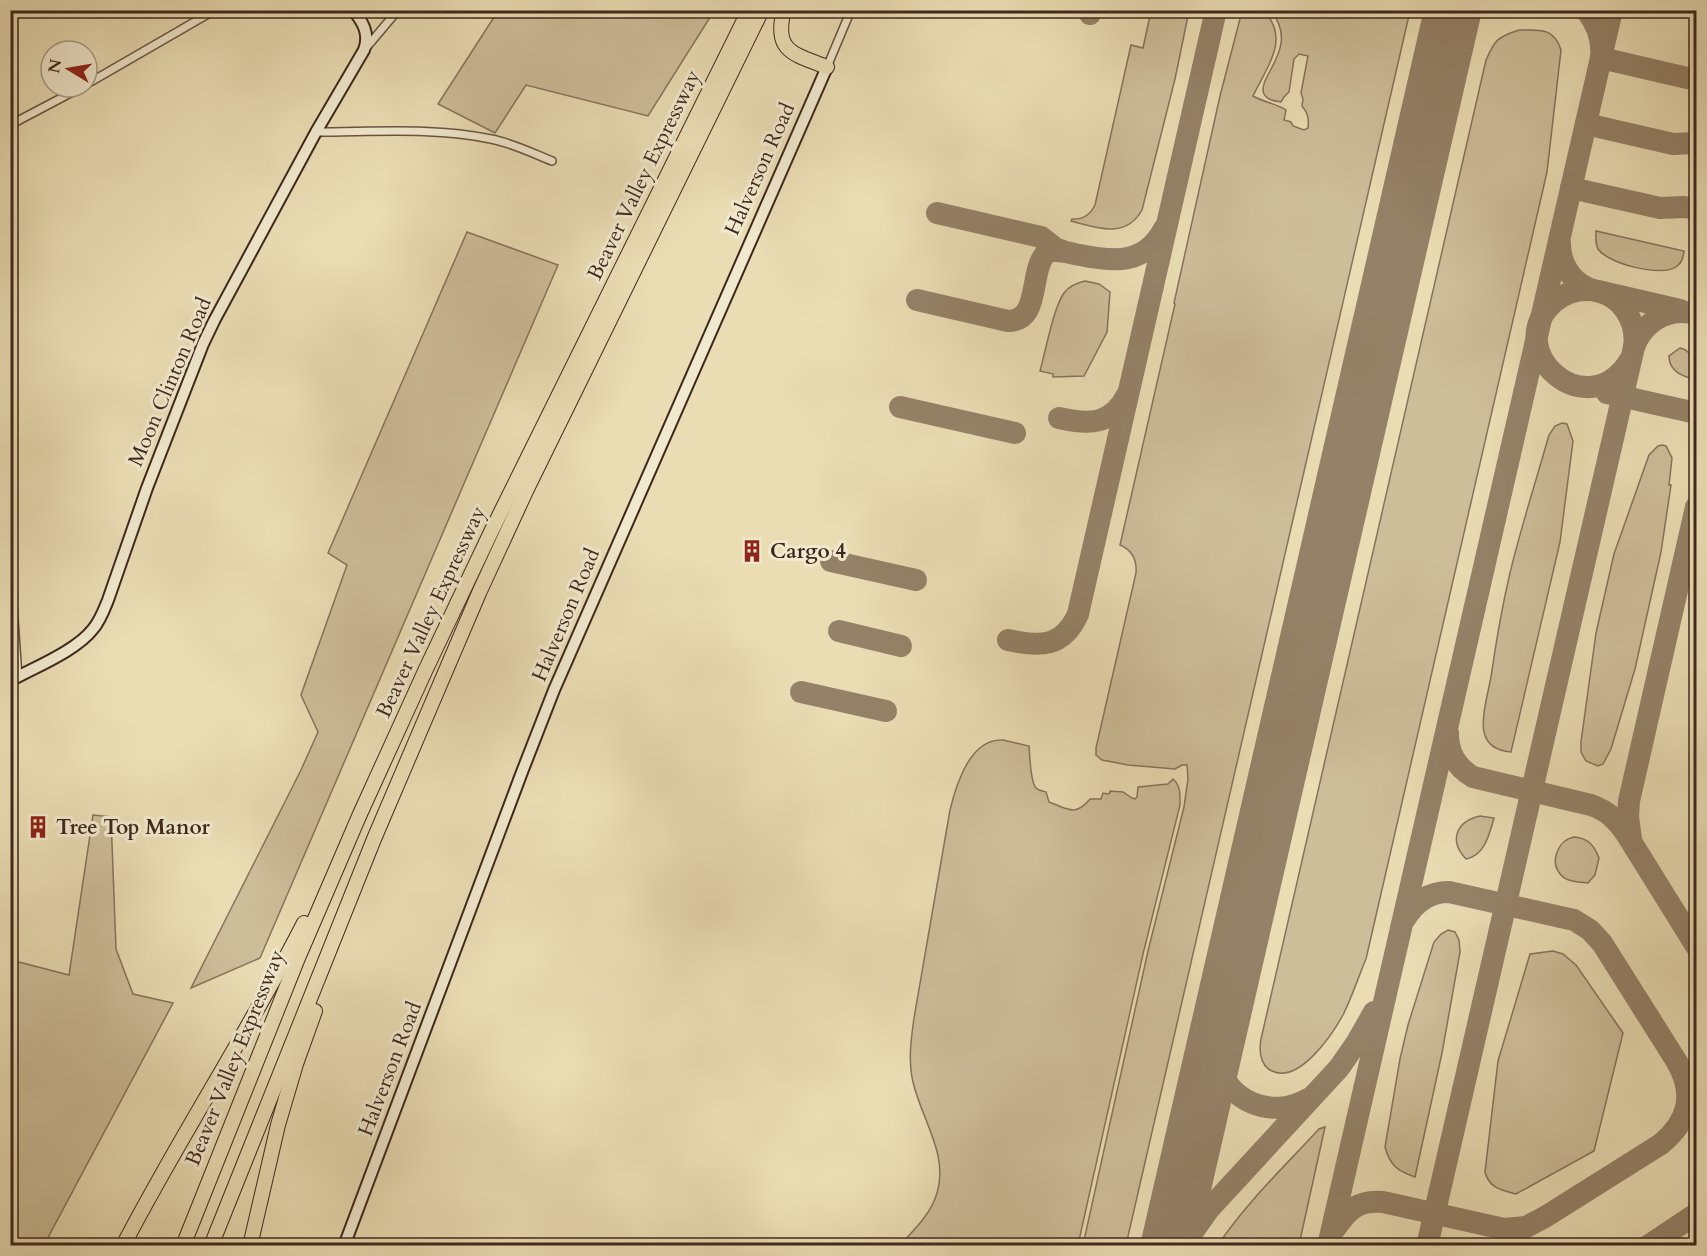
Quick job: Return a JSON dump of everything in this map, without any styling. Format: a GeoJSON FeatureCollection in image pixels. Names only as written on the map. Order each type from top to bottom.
{"type":"FeatureCollection","features":[{"type":"Feature","properties":{"kind":"highway","name":"Beaver Valley Expressway"},"geometry":{"type":"LineString","coordinates":[[183,1245],[298,958],[426,669],[491,532],[749,10]]}},
{"type":"Feature","properties":{"kind":"highway","name":"Beaver Valley Expressway"},"geometry":{"type":"LineString","coordinates":[[211,1245],[392,796],[479,593],[526,491],[762,10]]}},
{"type":"Feature","properties":{"kind":"highway"},"geometry":{"type":"LineString","coordinates":[[784,10],[781,34],[787,49],[827,67]]}},
{"type":"Feature","properties":{"kind":"highway"},"geometry":{"type":"LineString","coordinates":[[250,1245],[275,1134],[296,1064],[392,796]]}},
{"type":"Feature","properties":{"kind":"highway"},"geometry":{"type":"LineString","coordinates":[[123,1245],[277,975],[360,814]]}},
{"type":"Feature","properties":{"kind":"street"},"geometry":{"type":"LineString","coordinates":[[99,77],[215,10]]}},
{"type":"Feature","properties":{"kind":"street"},"geometry":{"type":"LineString","coordinates":[[353,10],[366,30],[364,50]]}},
{"type":"Feature","properties":{"kind":"street"},"geometry":{"type":"LineString","coordinates":[[364,50],[398,10]]}},
{"type":"Feature","properties":{"kind":"street","name":"Halverson Road"},"geometry":{"type":"LineString","coordinates":[[344,1245],[547,707],[851,10]]}},
{"type":"Feature","properties":{"kind":"street","name":"Moon Clinton Road"},"geometry":{"type":"LineString","coordinates":[[14,679],[72,647],[87,635],[97,622],[108,600],[147,488],[203,344],[316,132],[364,50]]}},
{"type":"Feature","properties":{"kind":"street"},"geometry":{"type":"LineString","coordinates":[[10,125],[59,99]]}},
{"type":"Feature","properties":{"kind":"street"},"geometry":{"type":"LineString","coordinates":[[316,132],[456,134],[502,142],[552,161]]}},
{"type":"Feature","properties":{"kind":"street"},"geometry":{"type":"LineString","coordinates":[[10,561],[14,679]]}},
{"type":"Feature","properties":{"kind":"shaded area"},"geometry":{"type":"Polygon","coordinates":[[[498,11],[714,11],[648,116],[526,85],[495,133],[438,104],[498,11]]]}},
{"type":"Feature","properties":{"kind":"shaded area"},"geometry":{"type":"Polygon","coordinates":[[[1151,11],[1189,11],[1175,79],[1142,210],[1128,225],[1119,228],[1101,228],[1071,221],[1086,216],[1095,205],[1131,45],[1143,48],[1151,11]]]}},
{"type":"Feature","properties":{"kind":"shaded area"},"geometry":{"type":"Polygon","coordinates":[[[1242,11],[1264,11],[1276,33],[1273,54],[1253,96],[1286,110],[1284,120],[1304,130],[1308,128],[1308,118],[1302,106],[1301,93],[1308,56],[1299,54],[1294,59],[1289,92],[1281,102],[1269,99],[1264,94],[1263,87],[1280,49],[1279,24],[1271,11],[1410,11],[1126,1245],[1083,1245],[1148,951],[1184,807],[1188,779],[1187,765],[1175,769],[1128,765],[1102,760],[1096,755],[1136,573],[1133,556],[1120,545],[1220,96],[1242,11]]]}},
{"type":"Feature","properties":{"kind":"shaded area"},"geometry":{"type":"Polygon","coordinates":[[[1519,30],[1545,31],[1554,37],[1561,50],[1547,172],[1366,959],[1343,1015],[1323,1045],[1293,1071],[1282,1073],[1272,1071],[1263,1062],[1260,1053],[1261,1039],[1486,60],[1498,40],[1519,30]]]}},
{"type":"Feature","properties":{"kind":"shaded area"},"geometry":{"type":"Polygon","coordinates":[[[1596,231],[1684,251],[1683,258],[1676,267],[1659,271],[1623,264],[1612,260],[1598,249],[1596,231]]]}},
{"type":"Feature","properties":{"kind":"shaded area"},"geometry":{"type":"Polygon","coordinates":[[[467,232],[558,265],[260,958],[191,988],[318,732],[301,695],[347,565],[328,553],[467,232]]]}},
{"type":"Feature","properties":{"kind":"shaded area"},"geometry":{"type":"Polygon","coordinates":[[[1085,281],[1099,284],[1110,292],[1107,332],[1084,376],[1053,377],[1053,374],[1040,371],[1060,299],[1068,288],[1085,281]]]}},
{"type":"Feature","properties":{"kind":"shaded area"},"geometry":{"type":"Polygon","coordinates":[[[1680,348],[1691,356],[1693,369],[1690,378],[1679,373],[1669,361],[1669,356],[1680,348]]]}},
{"type":"Feature","properties":{"kind":"shaded area"},"geometry":{"type":"Polygon","coordinates":[[[1562,423],[1567,424],[1573,441],[1560,542],[1511,752],[1498,749],[1485,737],[1483,719],[1485,705],[1504,599],[1519,538],[1549,435],[1555,426],[1562,423]]]}},
{"type":"Feature","properties":{"kind":"shaded area"},"geometry":{"type":"Polygon","coordinates":[[[1662,445],[1666,446],[1672,458],[1669,485],[1671,485],[1661,552],[1635,669],[1611,749],[1603,764],[1598,766],[1586,761],[1581,752],[1596,633],[1614,554],[1649,455],[1662,445]]]}},
{"type":"Feature","properties":{"kind":"shaded area"},"geometry":{"type":"Polygon","coordinates":[[[1003,740],[1029,746],[1034,785],[1046,792],[1049,802],[1066,809],[1080,808],[1090,799],[1101,799],[1103,793],[1108,794],[1110,791],[1123,792],[1135,799],[1138,787],[1168,784],[1173,779],[1179,788],[1180,805],[1143,954],[1078,1245],[900,1245],[931,1208],[940,1179],[937,1151],[913,1082],[910,1050],[950,810],[961,776],[973,755],[991,741],[1003,740]]]}},
{"type":"Feature","properties":{"kind":"shaded area"},"geometry":{"type":"Polygon","coordinates":[[[93,815],[111,817],[116,949],[133,994],[173,1003],[44,1245],[36,1245],[11,1237],[11,960],[69,975],[93,815]]]}},
{"type":"Feature","properties":{"kind":"shaded area"},"geometry":{"type":"Polygon","coordinates":[[[1480,816],[1494,818],[1490,831],[1482,849],[1466,859],[1460,852],[1456,838],[1466,822],[1480,816]]]}},
{"type":"Feature","properties":{"kind":"shaded area"},"geometry":{"type":"Polygon","coordinates":[[[1574,837],[1590,843],[1599,858],[1595,875],[1588,883],[1566,879],[1557,870],[1557,852],[1564,842],[1574,837]]]}},
{"type":"Feature","properties":{"kind":"shaded area"},"geometry":{"type":"Polygon","coordinates":[[[1448,930],[1455,932],[1459,940],[1460,952],[1442,1053],[1415,1177],[1395,1166],[1385,1147],[1408,1025],[1434,942],[1448,930]]]}},
{"type":"Feature","properties":{"kind":"shaded area"},"geometry":{"type":"Polygon","coordinates":[[[1553,951],[1563,954],[1576,965],[1623,1033],[1594,1151],[1516,1194],[1493,1185],[1489,1182],[1485,1172],[1498,1061],[1530,954],[1553,951]]]}},
{"type":"Feature","properties":{"kind":"shaded area"},"geometry":{"type":"Polygon","coordinates":[[[1325,1127],[1299,1245],[1218,1245],[1266,1186],[1319,1129],[1325,1127]]]}},
{"type":"Feature","properties":{"kind":"taxiway"},"geometry":{"type":"LineString","coordinates":[[1090,14],[1091,10]]}},
{"type":"Feature","properties":{"kind":"taxiway"},"geometry":{"type":"LineString","coordinates":[[1008,640],[1030,644],[1049,642],[1065,633],[1078,614],[1216,10]]}},
{"type":"Feature","properties":{"kind":"taxiway"},"geometry":{"type":"LineString","coordinates":[[1440,66],[1454,29],[1467,10]]}},
{"type":"Feature","properties":{"kind":"taxiway"},"geometry":{"type":"LineString","coordinates":[[1586,10],[1598,32],[1601,58],[1696,80]]}},
{"type":"Feature","properties":{"kind":"taxiway"},"geometry":{"type":"LineString","coordinates":[[1328,1246],[1612,10]]}},
{"type":"Feature","properties":{"kind":"taxiway"},"geometry":{"type":"LineString","coordinates":[[1586,124],[1673,144],[1696,143]]}},
{"type":"Feature","properties":{"kind":"taxiway"},"geometry":{"type":"LineString","coordinates":[[1571,188],[1660,208],[1696,209]]}},
{"type":"Feature","properties":{"kind":"taxiway"},"geometry":{"type":"LineString","coordinates":[[937,213],[1041,237],[1063,251]]}},
{"type":"Feature","properties":{"kind":"taxiway"},"geometry":{"type":"LineString","coordinates":[[917,300],[1008,321],[1019,319],[1026,313],[1030,304],[1041,260],[1047,252],[1059,251],[1105,259],[1128,258],[1148,249],[1164,229]]}},
{"type":"Feature","properties":{"kind":"taxiway"},"geometry":{"type":"LineString","coordinates":[[1560,244],[1564,265],[1572,277],[1583,286],[1615,299],[1625,310],[1634,331],[1634,347]]}},
{"type":"Feature","properties":{"kind":"taxiway"},"geometry":{"type":"LineString","coordinates":[[1630,360],[1612,379],[1593,387],[1573,385],[1556,375],[1543,360],[1537,341],[1540,321],[1554,302],[1564,295],[1580,290],[1598,291],[1680,310]]}},
{"type":"Feature","properties":{"kind":"taxiway"},"geometry":{"type":"LineString","coordinates":[[1427,1246],[1634,347],[1643,331],[1657,319],[1673,313],[1692,313]]}},
{"type":"Feature","properties":{"kind":"taxiway"},"geometry":{"type":"LineString","coordinates":[[1607,393],[1696,413]]}},
{"type":"Feature","properties":{"kind":"taxiway"},"geometry":{"type":"LineString","coordinates":[[1059,418],[1080,422],[1099,420],[1114,412],[1127,395]]}},
{"type":"Feature","properties":{"kind":"taxiway"},"geometry":{"type":"LineString","coordinates":[[900,407],[1015,433]]}},
{"type":"Feature","properties":{"kind":"taxiway"},"geometry":{"type":"LineString","coordinates":[[1631,839],[1628,817],[1629,801],[1696,507]]}},
{"type":"Feature","properties":{"kind":"taxiway"},"geometry":{"type":"LineString","coordinates":[[831,561],[916,580]]}},
{"type":"Feature","properties":{"kind":"taxiway"},"geometry":{"type":"LineString","coordinates":[[839,631],[901,646]]}},
{"type":"Feature","properties":{"kind":"taxiway"},"geometry":{"type":"LineString","coordinates":[[801,692],[886,711]]}},
{"type":"Feature","properties":{"kind":"taxiway"},"geometry":{"type":"LineString","coordinates":[[1448,733],[1454,759],[1473,777],[1591,805],[1612,817],[1627,835],[1696,946]]}},
{"type":"Feature","properties":{"kind":"taxiway"},"geometry":{"type":"LineString","coordinates":[[1334,1230],[1354,1208],[1374,1202],[1383,1202],[1504,1229],[1526,1227],[1661,1144],[1678,1126],[1686,1106],[1686,1085],[1677,1062],[1602,943],[1590,930],[1574,920],[1449,892],[1442,892],[1423,899],[1405,919]]}},
{"type":"Feature","properties":{"kind":"taxiway"},"geometry":{"type":"LineString","coordinates":[[1223,1009],[1218,1041],[1218,1060],[1222,1075],[1230,1087],[1252,1103],[1266,1107],[1280,1108],[1308,1099]]}},
{"type":"Feature","properties":{"kind":"taxiway"},"geometry":{"type":"LineString","coordinates":[[1183,1246],[1209,1209],[1339,1068],[1374,1012]]}},
{"type":"Feature","properties":{"kind":"taxiway"},"geometry":{"type":"LineString","coordinates":[[1648,1246],[1696,1214]]}},
{"type":"Feature","properties":{"kind":"runway"},"geometry":{"type":"LineString","coordinates":[[1169,1246],[1453,10]]}},
{"type":"Feature","properties":{"kind":"place","name":"Cargo 4"},"geometry":{"type":"Point","coordinates":[752,551]}},
{"type":"Feature","properties":{"kind":"place","name":"Tree Top Manor"},"geometry":{"type":"Point","coordinates":[38,827]}}]}
